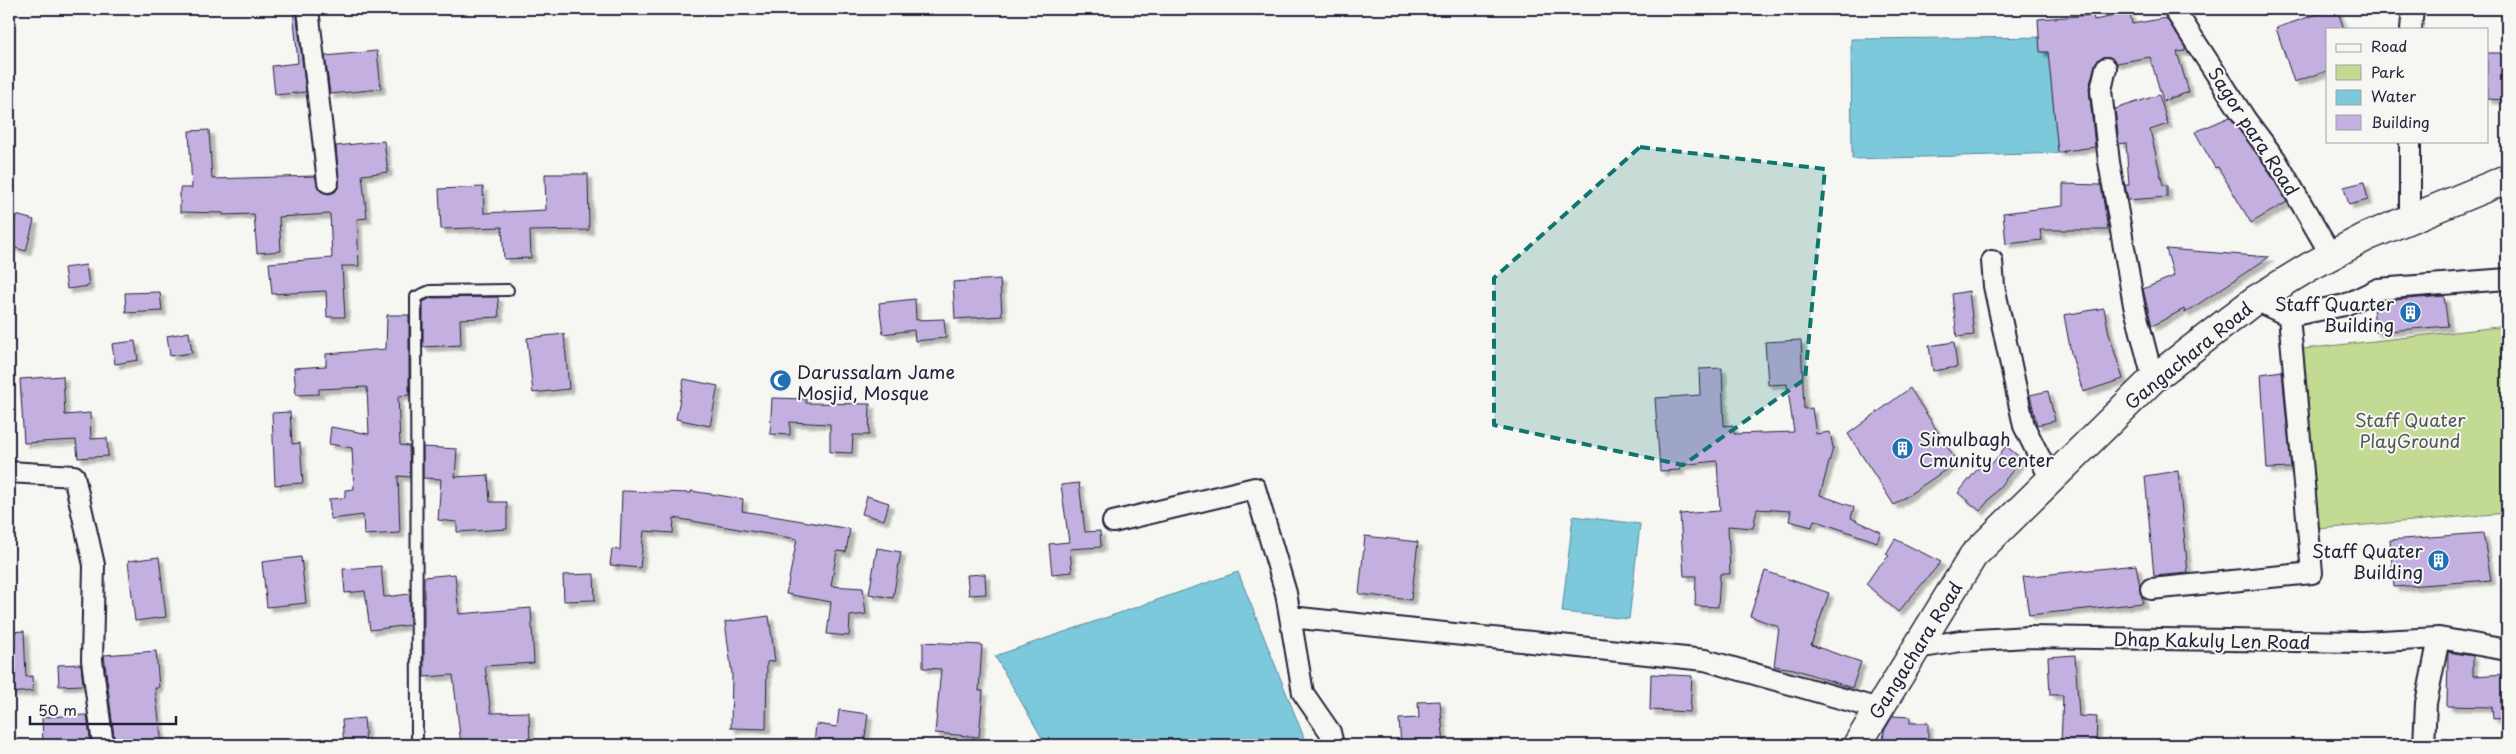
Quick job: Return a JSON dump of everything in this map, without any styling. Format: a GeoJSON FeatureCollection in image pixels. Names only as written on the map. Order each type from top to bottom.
{"type":"FeatureCollection","features":[{"type":"Feature","properties":{"kind":"main road","name":"Gangachara Road"},"geometry":{"type":"LineString","coordinates":[[1857,745],[1973,556],[2050,478],[2153,379],[2255,300],[2331,255],[2366,237],[2507,179]]}},
{"type":"Feature","properties":{"kind":"street"},"geometry":{"type":"LineString","coordinates":[[308,9],[328,182]]}},
{"type":"Feature","properties":{"kind":"street","name":"Sagor para Road"},"geometry":{"type":"LineString","coordinates":[[2174,9],[2246,120],[2276,160],[2331,255]]}},
{"type":"Feature","properties":{"kind":"street"},"geometry":{"type":"LineString","coordinates":[[2411,28],[2413,9]]}},
{"type":"Feature","properties":{"kind":"street"},"geometry":{"type":"LineString","coordinates":[[2106,68],[2101,90],[2109,162],[2134,305],[2153,379]]}},
{"type":"Feature","properties":{"kind":"street"},"geometry":{"type":"LineString","coordinates":[[2410,142],[2410,219]]}},
{"type":"Feature","properties":{"kind":"street"},"geometry":{"type":"LineString","coordinates":[[1992,261],[1994,286],[2024,426],[2050,478]]}},
{"type":"Feature","properties":{"kind":"street"},"geometry":{"type":"LineString","coordinates":[[2255,300],[2290,316],[2345,305],[2378,289],[2507,279]]}},
{"type":"Feature","properties":{"kind":"street"},"geometry":{"type":"LineString","coordinates":[[2151,589],[2312,573],[2290,316]]}},
{"type":"Feature","properties":{"kind":"street"},"geometry":{"type":"LineString","coordinates":[[9,472],[74,476],[94,564],[92,660],[104,745]]}},
{"type":"Feature","properties":{"kind":"street"},"geometry":{"type":"LineString","coordinates":[[1112,522],[1255,488],[1286,593],[1303,694],[1330,732],[1333,745]]}},
{"type":"Feature","properties":{"kind":"street"},"geometry":{"type":"LineString","coordinates":[[1290,617],[1579,645],[1705,660],[1879,709]]}},
{"type":"Feature","properties":{"kind":"street","name":"Dhap Kakuly Len Road"},"geometry":{"type":"LineString","coordinates":[[1916,648],[1961,641],[2028,637],[2362,642],[2439,638],[2507,650]]}},
{"type":"Feature","properties":{"kind":"street"},"geometry":{"type":"LineString","coordinates":[[2424,745],[2426,703],[2439,638]]}},
{"type":"Feature","properties":{"kind":"lane"},"geometry":{"type":"LineString","coordinates":[[417,745],[416,297],[430,291],[508,290]]}},
{"type":"Feature","properties":{"kind":"highlighted area"},"geometry":{"type":"Polygon","coordinates":[[[1640,147],[1825,169],[1805,379],[1683,465],[1494,425],[1494,278],[1640,147]]]}},
{"type":"Feature","properties":{"kind":"green space","name":"Staff Quater PlayGround"},"geometry":{"type":"Polygon","coordinates":[[[2507,326],[2507,513],[2318,529],[2303,349],[2507,326]]]}},
{"type":"Feature","properties":{"kind":"water"},"geometry":{"type":"Polygon","coordinates":[[[2062,37],[2065,153],[1852,159],[1851,39],[2062,37]]]}},
{"type":"Feature","properties":{"kind":"water"},"geometry":{"type":"Polygon","coordinates":[[[1573,516],[1640,524],[1629,619],[1562,612],[1573,516]]]}},
{"type":"Feature","properties":{"kind":"water"},"geometry":{"type":"Polygon","coordinates":[[[1238,572],[1307,745],[1046,745],[995,656],[1238,572]]]}},
{"type":"Feature","properties":{"kind":"building"},"geometry":{"type":"Polygon","coordinates":[[[293,9],[296,9],[306,92],[275,95],[272,66],[298,63],[293,9]]]}},
{"type":"Feature","properties":{"kind":"building"},"geometry":{"type":"Polygon","coordinates":[[[2337,9],[2344,28],[2326,28],[2326,71],[2294,82],[2276,28],[2337,9]]]}},
{"type":"Feature","properties":{"kind":"building"},"geometry":{"type":"Polygon","coordinates":[[[2130,13],[2132,24],[2166,18],[2185,47],[2185,51],[2177,52],[2189,92],[2163,101],[2150,57],[2117,63],[2109,57],[2102,57],[2095,65],[2089,88],[2095,147],[2058,152],[2048,52],[2040,52],[2038,19],[2093,15],[2094,20],[2130,13]]]}},
{"type":"Feature","properties":{"kind":"building"},"geometry":{"type":"Polygon","coordinates":[[[377,51],[381,89],[330,94],[325,56],[377,51]]]}},
{"type":"Feature","properties":{"kind":"building"},"geometry":{"type":"Polygon","coordinates":[[[2488,53],[2507,53],[2507,100],[2488,99],[2488,53]]]}},
{"type":"Feature","properties":{"kind":"building"},"geometry":{"type":"Polygon","coordinates":[[[2159,95],[2168,124],[2150,130],[2163,185],[2167,185],[2167,197],[2128,200],[2125,185],[2129,185],[2126,143],[2119,144],[2115,109],[2159,95]]]}},
{"type":"Feature","properties":{"kind":"building"},"geometry":{"type":"Polygon","coordinates":[[[2230,117],[2266,167],[2287,202],[2251,223],[2218,167],[2215,168],[2195,132],[2230,117]]]}},
{"type":"Feature","properties":{"kind":"building"},"geometry":{"type":"Polygon","coordinates":[[[209,130],[212,179],[315,176],[319,189],[329,194],[335,192],[339,186],[336,146],[384,141],[388,172],[362,175],[367,218],[357,219],[359,266],[342,266],[345,317],[327,317],[326,291],[272,294],[269,263],[332,258],[330,214],[279,217],[281,251],[257,253],[254,214],[223,215],[223,213],[180,212],[180,188],[192,188],[189,131],[209,130]]]}},
{"type":"Feature","properties":{"kind":"building"},"geometry":{"type":"Polygon","coordinates":[[[545,174],[588,174],[589,230],[530,231],[531,258],[504,259],[502,227],[441,229],[439,189],[483,187],[484,213],[546,210],[545,174]]]}},
{"type":"Feature","properties":{"kind":"building"},"geometry":{"type":"Polygon","coordinates":[[[2364,182],[2368,200],[2349,205],[2344,187],[2364,182]]]}},
{"type":"Feature","properties":{"kind":"building"},"geometry":{"type":"Polygon","coordinates":[[[2063,184],[2101,185],[2108,230],[2040,230],[2042,240],[2006,244],[2003,213],[2063,206],[2063,184]]]}},
{"type":"Feature","properties":{"kind":"building"},"geometry":{"type":"Polygon","coordinates":[[[16,215],[34,220],[26,251],[9,246],[16,215]]]}},
{"type":"Feature","properties":{"kind":"building"},"geometry":{"type":"Polygon","coordinates":[[[2166,249],[2269,257],[2185,313],[2184,309],[2152,326],[2143,289],[2174,276],[2166,249]]]}},
{"type":"Feature","properties":{"kind":"building"},"geometry":{"type":"Polygon","coordinates":[[[86,265],[89,286],[67,289],[64,268],[86,265]]]}},
{"type":"Feature","properties":{"kind":"building"},"geometry":{"type":"Polygon","coordinates":[[[1000,279],[1002,316],[955,319],[953,282],[1000,279]]]}},
{"type":"Feature","properties":{"kind":"building"},"geometry":{"type":"Polygon","coordinates":[[[1969,291],[1974,335],[1957,337],[1952,294],[1969,291]]]}},
{"type":"Feature","properties":{"kind":"building"},"geometry":{"type":"Polygon","coordinates":[[[160,292],[162,311],[126,313],[125,293],[160,292]]]}},
{"type":"Feature","properties":{"kind":"building","name":"Staff Quarter Building"},"geometry":{"type":"Polygon","coordinates":[[[2444,296],[2448,326],[2375,332],[2373,304],[2381,301],[2444,296]]]}},
{"type":"Feature","properties":{"kind":"building"},"geometry":{"type":"Polygon","coordinates":[[[498,297],[499,317],[460,319],[461,345],[423,347],[423,302],[431,298],[498,297]]]}},
{"type":"Feature","properties":{"kind":"building"},"geometry":{"type":"Polygon","coordinates":[[[915,299],[916,320],[944,319],[946,338],[915,341],[914,330],[883,334],[879,303],[915,299]]]}},
{"type":"Feature","properties":{"kind":"building"},"geometry":{"type":"Polygon","coordinates":[[[2104,308],[2109,334],[2123,379],[2083,392],[2071,353],[2064,315],[2104,308]]]}},
{"type":"Feature","properties":{"kind":"building"},"geometry":{"type":"Polygon","coordinates":[[[387,315],[409,315],[409,395],[398,396],[400,445],[409,446],[410,477],[398,476],[400,533],[364,535],[363,515],[331,519],[329,499],[345,498],[345,490],[354,489],[352,448],[329,444],[331,427],[369,434],[367,387],[319,389],[319,394],[296,395],[294,368],[326,366],[326,354],[386,349],[387,315]]]}},
{"type":"Feature","properties":{"kind":"building"},"geometry":{"type":"Polygon","coordinates":[[[189,332],[192,353],[170,356],[167,336],[189,332]]]}},
{"type":"Feature","properties":{"kind":"building"},"geometry":{"type":"Polygon","coordinates":[[[564,334],[569,389],[533,393],[527,338],[564,334]]]}},
{"type":"Feature","properties":{"kind":"building"},"geometry":{"type":"Polygon","coordinates":[[[1801,340],[1804,409],[1812,408],[1816,434],[1830,432],[1833,448],[1820,495],[1854,507],[1851,518],[1881,532],[1877,542],[1814,520],[1812,527],[1789,521],[1791,511],[1757,509],[1753,528],[1728,526],[1730,574],[1720,574],[1718,607],[1695,606],[1696,576],[1684,576],[1680,514],[1720,511],[1717,461],[1680,465],[1680,470],[1660,471],[1655,398],[1700,395],[1699,369],[1722,368],[1724,426],[1733,425],[1734,434],[1794,432],[1787,384],[1768,385],[1765,342],[1801,340]]]}},
{"type":"Feature","properties":{"kind":"building"},"geometry":{"type":"Polygon","coordinates":[[[135,341],[138,360],[115,364],[112,344],[135,341]]]}},
{"type":"Feature","properties":{"kind":"building"},"geometry":{"type":"Polygon","coordinates":[[[1954,342],[1957,367],[1933,371],[1929,346],[1954,342]]]}},
{"type":"Feature","properties":{"kind":"building"},"geometry":{"type":"Polygon","coordinates":[[[2282,371],[2291,468],[2267,469],[2261,374],[2282,371]]]}},
{"type":"Feature","properties":{"kind":"building"},"geometry":{"type":"Polygon","coordinates":[[[63,376],[65,415],[90,413],[91,439],[107,438],[108,456],[78,458],[76,440],[24,443],[20,379],[63,376]]]}},
{"type":"Feature","properties":{"kind":"building"},"geometry":{"type":"Polygon","coordinates":[[[684,379],[718,386],[710,426],[676,419],[684,379]]]}},
{"type":"Feature","properties":{"kind":"building","name":"Simulbagh Cmunity center"},"geometry":{"type":"Polygon","coordinates":[[[1910,388],[1957,462],[1894,505],[1848,434],[1910,388]]]}},
{"type":"Feature","properties":{"kind":"building"},"geometry":{"type":"Polygon","coordinates":[[[2048,391],[2055,421],[2037,425],[2030,395],[2048,391]]]}},
{"type":"Feature","properties":{"kind":"building"},"geometry":{"type":"Polygon","coordinates":[[[772,398],[806,399],[806,403],[870,404],[869,435],[853,435],[852,453],[830,452],[830,424],[790,422],[790,435],[770,434],[772,398]]]}},
{"type":"Feature","properties":{"kind":"building"},"geometry":{"type":"Polygon","coordinates":[[[290,412],[292,444],[300,443],[303,483],[275,485],[272,413],[290,412]]]}},
{"type":"Feature","properties":{"kind":"building"},"geometry":{"type":"Polygon","coordinates":[[[2006,446],[2022,459],[1980,511],[1958,493],[1984,461],[1990,466],[2006,446]]]}},
{"type":"Feature","properties":{"kind":"building"},"geometry":{"type":"Polygon","coordinates":[[[423,447],[457,449],[455,477],[488,475],[490,502],[507,502],[507,529],[457,532],[457,522],[438,520],[441,479],[423,478],[423,447]]]}},
{"type":"Feature","properties":{"kind":"building"},"geometry":{"type":"Polygon","coordinates":[[[2178,471],[2188,573],[2154,576],[2145,476],[2178,471]]]}},
{"type":"Feature","properties":{"kind":"building"},"geometry":{"type":"Polygon","coordinates":[[[1079,483],[1085,532],[1100,531],[1101,547],[1070,549],[1072,572],[1052,574],[1049,544],[1069,542],[1061,485],[1079,483]]]}},
{"type":"Feature","properties":{"kind":"building"},"geometry":{"type":"Polygon","coordinates":[[[622,491],[691,493],[691,491],[743,499],[742,511],[850,529],[846,552],[837,551],[831,586],[863,588],[866,614],[850,616],[849,636],[827,634],[831,602],[786,594],[797,539],[674,518],[673,533],[644,531],[640,568],[610,565],[612,549],[620,550],[622,491]]]}},
{"type":"Feature","properties":{"kind":"building"},"geometry":{"type":"Polygon","coordinates":[[[867,496],[889,503],[884,520],[862,514],[867,496]]]}},
{"type":"Feature","properties":{"kind":"building","name":"Staff Quater Building"},"geometry":{"type":"Polygon","coordinates":[[[2483,533],[2491,580],[2394,587],[2390,540],[2483,533]]]}},
{"type":"Feature","properties":{"kind":"building"},"geometry":{"type":"Polygon","coordinates":[[[1365,536],[1418,542],[1411,600],[1359,594],[1365,536]]]}},
{"type":"Feature","properties":{"kind":"building"},"geometry":{"type":"Polygon","coordinates":[[[1895,539],[1941,562],[1898,612],[1866,584],[1877,568],[1889,556],[1886,554],[1895,539]]]}},
{"type":"Feature","properties":{"kind":"building"},"geometry":{"type":"Polygon","coordinates":[[[877,548],[901,552],[893,598],[869,594],[877,548]]]}},
{"type":"Feature","properties":{"kind":"building"},"geometry":{"type":"Polygon","coordinates":[[[159,557],[166,617],[135,621],[128,561],[159,557]]]}},
{"type":"Feature","properties":{"kind":"building"},"geometry":{"type":"Polygon","coordinates":[[[301,557],[306,603],[267,607],[262,562],[301,557]]]}},
{"type":"Feature","properties":{"kind":"building"},"geometry":{"type":"Polygon","coordinates":[[[2136,565],[2143,603],[2029,615],[2023,577],[2136,565]]]}},
{"type":"Feature","properties":{"kind":"building"},"geometry":{"type":"Polygon","coordinates":[[[381,566],[384,597],[410,594],[410,625],[370,630],[365,591],[345,593],[343,569],[381,566]]]}},
{"type":"Feature","properties":{"kind":"building"},"geometry":{"type":"Polygon","coordinates":[[[1765,571],[1829,593],[1811,645],[1861,662],[1852,688],[1794,669],[1774,666],[1779,627],[1750,616],[1765,571]]]}},
{"type":"Feature","properties":{"kind":"building"},"geometry":{"type":"Polygon","coordinates":[[[455,574],[459,614],[531,608],[534,663],[485,666],[491,713],[529,712],[530,745],[461,745],[453,675],[424,677],[424,577],[455,574]]]}},
{"type":"Feature","properties":{"kind":"building"},"geometry":{"type":"Polygon","coordinates":[[[594,574],[595,600],[564,601],[563,575],[594,574]]]}},
{"type":"Feature","properties":{"kind":"building"},"geometry":{"type":"Polygon","coordinates":[[[985,574],[986,594],[969,595],[967,575],[985,574]]]}},
{"type":"Feature","properties":{"kind":"building"},"geometry":{"type":"Polygon","coordinates":[[[769,616],[775,661],[767,662],[766,729],[731,728],[732,674],[725,622],[769,616]]]}},
{"type":"Feature","properties":{"kind":"building"},"geometry":{"type":"Polygon","coordinates":[[[24,631],[26,677],[32,676],[33,691],[9,693],[9,632],[24,631]]]}},
{"type":"Feature","properties":{"kind":"building"},"geometry":{"type":"Polygon","coordinates":[[[923,642],[982,645],[979,691],[983,691],[979,737],[935,733],[941,669],[923,668],[923,642]]]}},
{"type":"Feature","properties":{"kind":"building"},"geometry":{"type":"Polygon","coordinates":[[[156,651],[159,688],[155,688],[162,745],[115,745],[104,655],[156,651]]]}},
{"type":"Feature","properties":{"kind":"building"},"geometry":{"type":"Polygon","coordinates":[[[2448,652],[2473,656],[2473,676],[2507,674],[2507,718],[2493,719],[2492,707],[2447,706],[2448,652]]]}},
{"type":"Feature","properties":{"kind":"building"},"geometry":{"type":"Polygon","coordinates":[[[2075,655],[2079,716],[2097,717],[2096,745],[2061,745],[2063,695],[2050,695],[2048,657],[2075,655]]]}},
{"type":"Feature","properties":{"kind":"building"},"geometry":{"type":"Polygon","coordinates":[[[81,664],[83,685],[59,686],[58,665],[81,664]]]}},
{"type":"Feature","properties":{"kind":"building"},"geometry":{"type":"Polygon","coordinates":[[[1651,674],[1692,676],[1690,712],[1650,710],[1651,674]]]}},
{"type":"Feature","properties":{"kind":"building"},"geometry":{"type":"Polygon","coordinates":[[[1440,701],[1444,745],[1401,745],[1399,719],[1419,718],[1418,702],[1440,701]]]}},
{"type":"Feature","properties":{"kind":"building"},"geometry":{"type":"Polygon","coordinates":[[[839,710],[868,714],[864,745],[814,745],[816,724],[837,727],[839,710]]]}},
{"type":"Feature","properties":{"kind":"building"},"geometry":{"type":"Polygon","coordinates":[[[87,715],[91,745],[43,745],[42,717],[87,715]]]}},
{"type":"Feature","properties":{"kind":"building"},"geometry":{"type":"Polygon","coordinates":[[[1893,716],[1910,717],[1910,723],[1928,723],[1928,745],[1883,745],[1884,731],[1893,716]]]}},
{"type":"Feature","properties":{"kind":"building"},"geometry":{"type":"Polygon","coordinates":[[[364,718],[366,744],[344,745],[342,720],[364,718]]]}},
{"type":"Feature","properties":{"kind":"place","name":"Staff Quarter Building"},"geometry":{"type":"Point","coordinates":[2410,313]}},
{"type":"Feature","properties":{"kind":"place","name":"Darussalam Jame Mosjid, Mosque"},"geometry":{"type":"Point","coordinates":[781,381]}},
{"type":"Feature","properties":{"kind":"place","name":"Simulbagh Cmunity center"},"geometry":{"type":"Point","coordinates":[1903,448]}},
{"type":"Feature","properties":{"kind":"place","name":"Staff Quater Building"},"geometry":{"type":"Point","coordinates":[2439,560]}}]}
